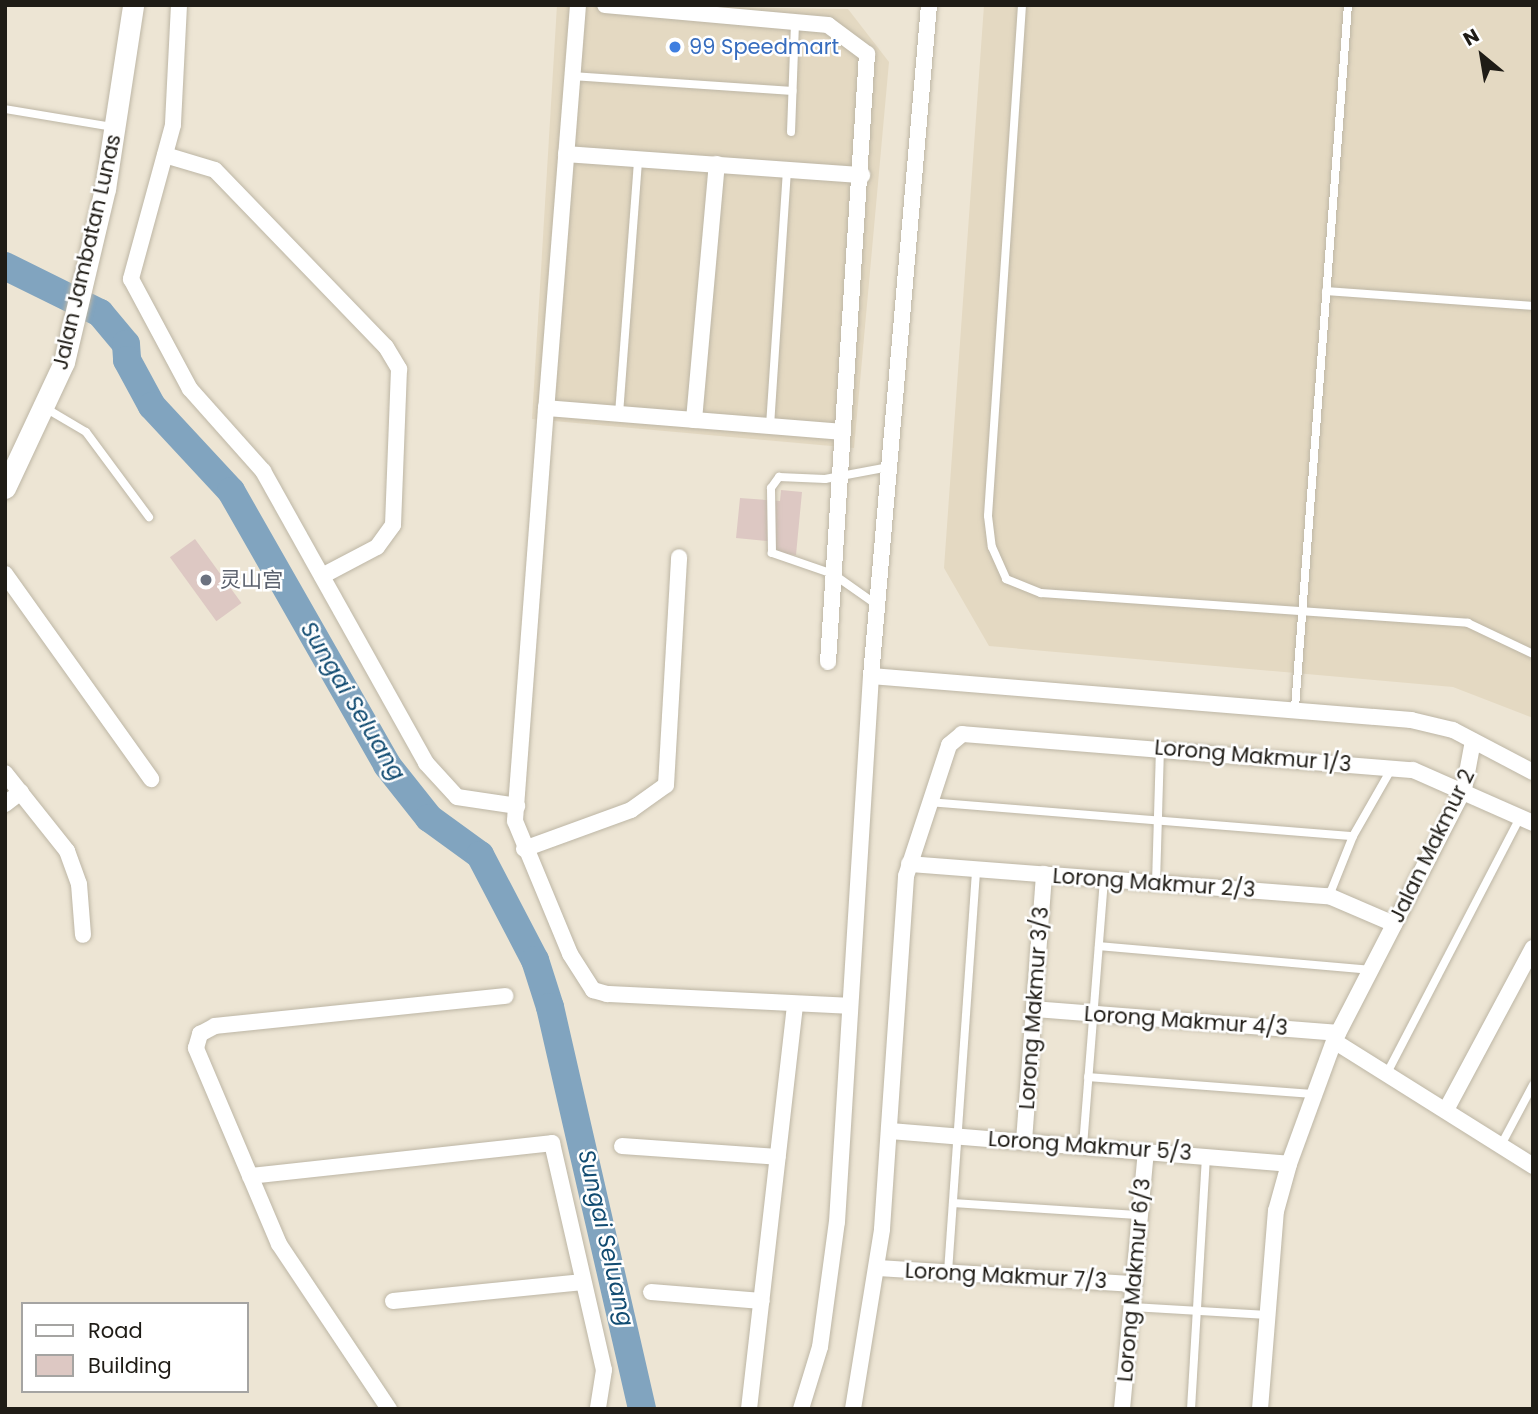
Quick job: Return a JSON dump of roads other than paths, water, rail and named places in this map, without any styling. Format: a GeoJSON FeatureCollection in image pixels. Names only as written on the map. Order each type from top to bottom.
{"type":"FeatureCollection","features":[{"type":"Feature","properties":{"kind":"main road","name":"Jalan Jambatan Lunas"},"geometry":{"type":"LineString","coordinates":[[5,488],[47,409],[71,336],[115,128],[133,5]]}},
{"type":"Feature","properties":{"kind":"street"},"geometry":{"type":"LineString","coordinates":[[179,5],[173,125],[131,279],[176,368],[263,471],[440,782],[457,797],[517,806]]}},
{"type":"Feature","properties":{"kind":"street"},"geometry":{"type":"LineString","coordinates":[[578,5],[517,806],[524,849],[593,990],[795,1006],[850,1006]]}},
{"type":"Feature","properties":{"kind":"street"},"geometry":{"type":"LineString","coordinates":[[605,5],[795,19],[840,30],[867,54],[862,175],[828,662]]}},
{"type":"Feature","properties":{"kind":"street"},"geometry":{"type":"LineString","coordinates":[[801,1409],[820,1347],[837,1222],[871,676],[929,5]]}},
{"type":"Feature","properties":{"kind":"street"},"geometry":{"type":"LineString","coordinates":[[566,153],[862,175]]}},
{"type":"Feature","properties":{"kind":"street"},"geometry":{"type":"LineString","coordinates":[[165,155],[215,170],[399,369],[393,526],[377,547],[322,576]]}},
{"type":"Feature","properties":{"kind":"street"},"geometry":{"type":"LineString","coordinates":[[694,420],[717,164]]}},
{"type":"Feature","properties":{"kind":"street"},"geometry":{"type":"LineString","coordinates":[[546,408],[842,432]]}},
{"type":"Feature","properties":{"kind":"street"},"geometry":{"type":"LineString","coordinates":[[524,849],[631,810],[666,786],[678,557]]}},
{"type":"Feature","properties":{"kind":"street"},"geometry":{"type":"LineString","coordinates":[[5,574],[151,779]]}},
{"type":"Feature","properties":{"kind":"street","name":"Jalan Makmur 2"},"geometry":{"type":"LineString","coordinates":[[871,676],[1295,708],[1411,720],[1472,741],[1473,763],[1464,789],[1336,1037],[1289,1164],[1276,1211],[1260,1409]]}},
{"type":"Feature","properties":{"kind":"street","name":"Lorong Makmur 1/3"},"geometry":{"type":"LineString","coordinates":[[929,802],[949,745],[962,734],[1392,768],[1464,789],[1527,820]]}},
{"type":"Feature","properties":{"kind":"street"},"geometry":{"type":"LineString","coordinates":[[1472,741],[1533,772]]}},
{"type":"Feature","properties":{"kind":"street"},"geometry":{"type":"LineString","coordinates":[[5,773],[75,869],[83,935]]}},
{"type":"Feature","properties":{"kind":"street"},"geometry":{"type":"LineString","coordinates":[[5,804],[20,792]]}},
{"type":"Feature","properties":{"kind":"street"},"geometry":{"type":"LineString","coordinates":[[853,1409],[878,1268],[909,864],[929,802]]}},
{"type":"Feature","properties":{"kind":"street","name":"Lorong Makmur 2/3"},"geometry":{"type":"LineString","coordinates":[[909,864],[1329,896],[1394,924]]}},
{"type":"Feature","properties":{"kind":"street","name":"Lorong Makmur 3/3"},"geometry":{"type":"LineString","coordinates":[[1024,1141],[1044,874]]}},
{"type":"Feature","properties":{"kind":"street"},"geometry":{"type":"LineString","coordinates":[[1446,1110],[1533,948]]}},
{"type":"Feature","properties":{"kind":"street"},"geometry":{"type":"LineString","coordinates":[[388,1409],[292,1266],[250,1176],[196,1048],[200,1034],[215,1026],[505,996]]}},
{"type":"Feature","properties":{"kind":"street"},"geometry":{"type":"LineString","coordinates":[[749,1409],[795,1006]]}},
{"type":"Feature","properties":{"kind":"street","name":"Lorong Makmur 4/3"},"geometry":{"type":"LineString","coordinates":[[1034,1009],[1336,1037]]}},
{"type":"Feature","properties":{"kind":"street"},"geometry":{"type":"LineString","coordinates":[[1336,1037],[1387,1073],[1533,1166]]}},
{"type":"Feature","properties":{"kind":"street","name":"Lorong Makmur 5/3"},"geometry":{"type":"LineString","coordinates":[[890,1131],[1206,1155],[1289,1164]]}},
{"type":"Feature","properties":{"kind":"street"},"geometry":{"type":"LineString","coordinates":[[250,1176],[552,1143],[604,1370],[598,1409]]}},
{"type":"Feature","properties":{"kind":"street"},"geometry":{"type":"LineString","coordinates":[[622,1146],[778,1157]]}},
{"type":"Feature","properties":{"kind":"street","name":"Lorong Makmur 6/3"},"geometry":{"type":"LineString","coordinates":[[1122,1409],[1146,1151]]}},
{"type":"Feature","properties":{"kind":"street","name":"Lorong Makmur 7/3"},"geometry":{"type":"LineString","coordinates":[[878,1268],[1135,1284]]}},
{"type":"Feature","properties":{"kind":"street"},"geometry":{"type":"LineString","coordinates":[[393,1301],[583,1282]]}},
{"type":"Feature","properties":{"kind":"street"},"geometry":{"type":"LineString","coordinates":[[651,1292],[762,1301]]}},
{"type":"Feature","properties":{"kind":"lane"},"geometry":{"type":"LineString","coordinates":[[1022,5],[988,516],[998,566],[1020,589],[1041,593],[1468,623],[1533,654]]}},
{"type":"Feature","properties":{"kind":"lane"},"geometry":{"type":"LineString","coordinates":[[1295,708],[1348,5]]}},
{"type":"Feature","properties":{"kind":"lane"},"geometry":{"type":"LineString","coordinates":[[791,131],[795,19]]}},
{"type":"Feature","properties":{"kind":"lane"},"geometry":{"type":"LineString","coordinates":[[572,76],[792,91]]}},
{"type":"Feature","properties":{"kind":"lane"},"geometry":{"type":"LineString","coordinates":[[5,109],[115,128]]}},
{"type":"Feature","properties":{"kind":"lane"},"geometry":{"type":"LineString","coordinates":[[619,414],[638,159]]}},
{"type":"Feature","properties":{"kind":"lane"},"geometry":{"type":"LineString","coordinates":[[770,426],[787,169]]}},
{"type":"Feature","properties":{"kind":"lane"},"geometry":{"type":"LineString","coordinates":[[1326,291],[1533,306]]}},
{"type":"Feature","properties":{"kind":"lane"},"geometry":{"type":"LineString","coordinates":[[47,409],[86,432],[149,517]]}},
{"type":"Feature","properties":{"kind":"lane"},"geometry":{"type":"LineString","coordinates":[[877,605],[834,574],[772,553],[771,488],[779,477],[839,475],[889,467]]}},
{"type":"Feature","properties":{"kind":"lane"},"geometry":{"type":"LineString","coordinates":[[1156,883],[1160,748]]}},
{"type":"Feature","properties":{"kind":"lane"},"geometry":{"type":"LineString","coordinates":[[1329,896],[1353,836],[1392,768]]}},
{"type":"Feature","properties":{"kind":"lane"},"geometry":{"type":"LineString","coordinates":[[929,802],[1353,836]]}},
{"type":"Feature","properties":{"kind":"lane"},"geometry":{"type":"LineString","coordinates":[[1387,1073],[1527,820]]}},
{"type":"Feature","properties":{"kind":"lane"},"geometry":{"type":"LineString","coordinates":[[948,1272],[976,869]]}},
{"type":"Feature","properties":{"kind":"lane"},"geometry":{"type":"LineString","coordinates":[[1083,1146],[1104,879]]}},
{"type":"Feature","properties":{"kind":"lane"},"geometry":{"type":"LineString","coordinates":[[1098,946],[1371,970]]}},
{"type":"Feature","properties":{"kind":"lane"},"geometry":{"type":"LineString","coordinates":[[1088,1077],[1315,1094]]}},
{"type":"Feature","properties":{"kind":"lane"},"geometry":{"type":"LineString","coordinates":[[1501,1145],[1533,1085]]}},
{"type":"Feature","properties":{"kind":"lane"},"geometry":{"type":"LineString","coordinates":[[1191,1409],[1206,1155]]}},
{"type":"Feature","properties":{"kind":"lane"},"geometry":{"type":"LineString","coordinates":[[953,1203],[1141,1215]]}},
{"type":"Feature","properties":{"kind":"lane"},"geometry":{"type":"LineString","coordinates":[[1132,1307],[1268,1315]]}},
{"type":"Feature","properties":{"kind":"waterway","name":"Sungai Seluang"},"geometry":{"type":"LineString","coordinates":[[5,266],[100,313],[126,344],[127,360],[152,406],[231,491],[387,765],[429,818],[480,855],[535,960],[550,1007],[642,1409]]}},
{"type":"Feature","properties":{"kind":"place","name":"99 Speedmart"},"geometry":{"type":"Point","coordinates":[675,47]}},
{"type":"Feature","properties":{"kind":"place","name":"灵山宫"},"geometry":{"type":"Point","coordinates":[206,580]}}]}
